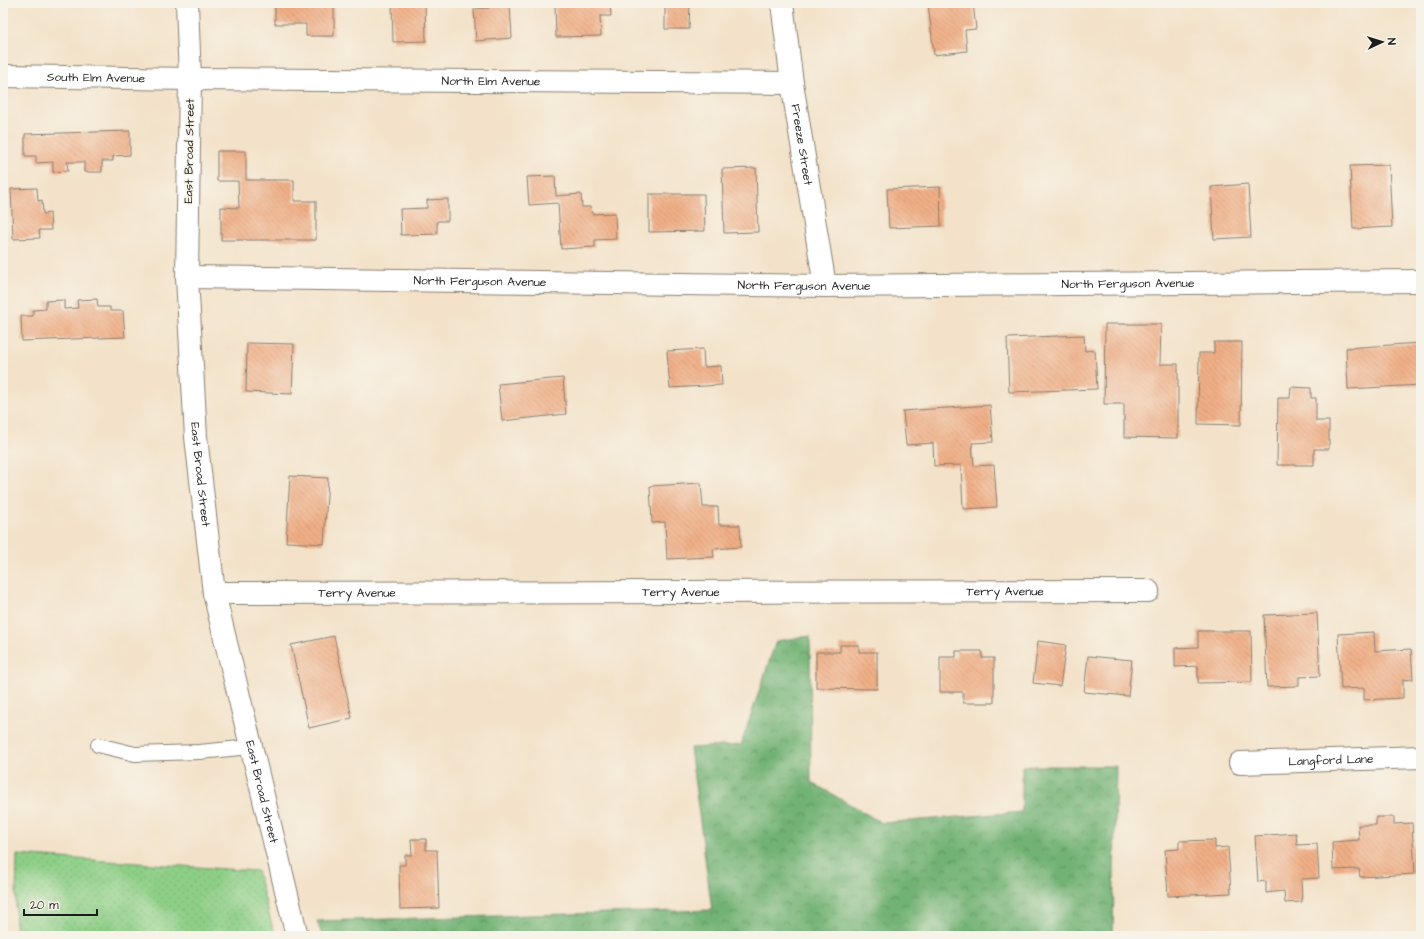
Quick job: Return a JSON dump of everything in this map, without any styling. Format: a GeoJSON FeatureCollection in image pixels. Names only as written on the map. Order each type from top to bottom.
{"type":"FeatureCollection","features":[{"type":"Feature","properties":{"kind":"street","name":"East Broad Street"},"geometry":{"type":"LineString","coordinates":[[187,3],[190,79],[187,277],[196,436],[214,593],[297,936]]}},
{"type":"Feature","properties":{"kind":"street","name":"Freeze Street"},"geometry":{"type":"LineString","coordinates":[[782,3],[792,83],[825,286]]}},
{"type":"Feature","properties":{"kind":"street","name":"South Elm Avenue"},"geometry":{"type":"LineString","coordinates":[[3,76],[190,79]]}},
{"type":"Feature","properties":{"kind":"street","name":"North Elm Avenue"},"geometry":{"type":"LineString","coordinates":[[190,79],[792,83]]}},
{"type":"Feature","properties":{"kind":"street","name":"North Ferguson Avenue"},"geometry":{"type":"LineString","coordinates":[[187,277],[825,286],[1421,281]]}},
{"type":"Feature","properties":{"kind":"street","name":"Terry Avenue"},"geometry":{"type":"LineString","coordinates":[[214,593],[1148,591]]}},
{"type":"Feature","properties":{"kind":"street","name":"Langford Lane"},"geometry":{"type":"LineString","coordinates":[[1240,764],[1421,757]]}},
{"type":"Feature","properties":{"kind":"lane"},"geometry":{"type":"LineString","coordinates":[[98,745],[135,754],[199,752],[251,747]]}},
{"type":"Feature","properties":{"kind":"green space"},"geometry":{"type":"Polygon","coordinates":[[[810,636],[811,782],[882,823],[1022,812],[1022,766],[1116,766],[1113,936],[322,936],[317,921],[712,910],[690,748],[741,745],[776,641],[810,636]]]}},
{"type":"Feature","properties":{"kind":"green space"},"geometry":{"type":"Polygon","coordinates":[[[17,855],[257,871],[275,936],[15,936],[17,855]]]}},
{"type":"Feature","properties":{"kind":"building"},"geometry":{"type":"Polygon","coordinates":[[[275,3],[334,3],[334,36],[306,36],[306,24],[275,24],[275,3]]]}},
{"type":"Feature","properties":{"kind":"building"},"geometry":{"type":"Polygon","coordinates":[[[425,3],[426,41],[393,42],[392,4],[425,3]]]}},
{"type":"Feature","properties":{"kind":"building"},"geometry":{"type":"Polygon","coordinates":[[[489,3],[499,3],[499,5],[510,4],[512,38],[476,41],[474,9],[489,8],[489,3]]]}},
{"type":"Feature","properties":{"kind":"building"},"geometry":{"type":"Polygon","coordinates":[[[610,3],[611,16],[600,16],[601,36],[556,37],[555,4],[610,3]]]}},
{"type":"Feature","properties":{"kind":"building"},"geometry":{"type":"Polygon","coordinates":[[[665,3],[690,3],[689,29],[665,29],[665,3]]]}},
{"type":"Feature","properties":{"kind":"building"},"geometry":{"type":"Polygon","coordinates":[[[928,3],[973,3],[976,29],[965,30],[967,51],[934,55],[928,3]]]}},
{"type":"Feature","properties":{"kind":"building"},"geometry":{"type":"Polygon","coordinates":[[[130,131],[130,155],[113,156],[113,161],[102,161],[102,172],[84,172],[84,162],[67,162],[68,171],[53,172],[53,162],[36,163],[36,156],[25,156],[25,134],[130,131]]]}},
{"type":"Feature","properties":{"kind":"building"},"geometry":{"type":"Polygon","coordinates":[[[217,151],[246,151],[246,180],[294,180],[294,201],[316,201],[316,240],[221,240],[221,207],[239,208],[238,181],[217,181],[217,151]]]}},
{"type":"Feature","properties":{"kind":"building"},"geometry":{"type":"Polygon","coordinates":[[[1389,165],[1392,227],[1353,229],[1350,166],[1389,165]]]}},
{"type":"Feature","properties":{"kind":"building"},"geometry":{"type":"Polygon","coordinates":[[[756,168],[758,232],[724,233],[722,169],[756,168]]]}},
{"type":"Feature","properties":{"kind":"building"},"geometry":{"type":"Polygon","coordinates":[[[555,176],[556,196],[581,194],[582,207],[591,207],[592,214],[615,213],[616,239],[595,240],[595,247],[561,249],[558,203],[529,205],[527,177],[555,176]]]}},
{"type":"Feature","properties":{"kind":"building"},"geometry":{"type":"Polygon","coordinates":[[[1248,184],[1251,237],[1214,239],[1211,187],[1248,184]]]}},
{"type":"Feature","properties":{"kind":"building"},"geometry":{"type":"Polygon","coordinates":[[[940,187],[941,226],[889,228],[887,189],[940,187]]]}},
{"type":"Feature","properties":{"kind":"building"},"geometry":{"type":"Polygon","coordinates":[[[37,188],[38,201],[42,200],[43,214],[50,213],[51,230],[39,230],[40,238],[13,239],[11,189],[37,188]]]}},
{"type":"Feature","properties":{"kind":"building"},"geometry":{"type":"Polygon","coordinates":[[[649,194],[704,194],[705,231],[649,232],[649,194]]]}},
{"type":"Feature","properties":{"kind":"building"},"geometry":{"type":"Polygon","coordinates":[[[448,199],[448,221],[437,221],[437,234],[401,235],[400,209],[427,208],[427,200],[448,199]]]}},
{"type":"Feature","properties":{"kind":"building"},"geometry":{"type":"Polygon","coordinates":[[[97,299],[98,307],[110,307],[110,311],[123,311],[125,337],[22,341],[21,316],[33,316],[33,310],[46,309],[46,301],[64,300],[64,309],[78,308],[77,300],[97,299]]]}},
{"type":"Feature","properties":{"kind":"building"},"geometry":{"type":"Polygon","coordinates":[[[1105,324],[1161,324],[1160,364],[1178,364],[1178,438],[1124,437],[1124,404],[1104,404],[1105,324]]]}},
{"type":"Feature","properties":{"kind":"building"},"geometry":{"type":"Polygon","coordinates":[[[1084,335],[1085,351],[1095,350],[1097,389],[1009,392],[1007,338],[1084,335]]]}},
{"type":"Feature","properties":{"kind":"building"},"geometry":{"type":"Polygon","coordinates":[[[1214,342],[1242,342],[1241,425],[1198,424],[1199,353],[1214,353],[1214,342]]]}},
{"type":"Feature","properties":{"kind":"building"},"geometry":{"type":"Polygon","coordinates":[[[247,343],[294,344],[292,394],[246,392],[247,343]]]}},
{"type":"Feature","properties":{"kind":"building"},"geometry":{"type":"Polygon","coordinates":[[[1420,343],[1421,385],[1348,389],[1346,348],[1420,343]]]}},
{"type":"Feature","properties":{"kind":"building"},"geometry":{"type":"Polygon","coordinates":[[[703,349],[704,367],[721,366],[722,385],[670,388],[667,351],[703,349]]]}},
{"type":"Feature","properties":{"kind":"building"},"geometry":{"type":"Polygon","coordinates":[[[563,378],[566,414],[502,421],[498,384],[563,378]]]}},
{"type":"Feature","properties":{"kind":"building"},"geometry":{"type":"Polygon","coordinates":[[[1291,387],[1311,388],[1311,398],[1316,398],[1316,421],[1329,421],[1329,449],[1314,449],[1314,465],[1277,465],[1278,398],[1290,398],[1291,387]]]}},
{"type":"Feature","properties":{"kind":"building"},"geometry":{"type":"Polygon","coordinates":[[[990,405],[993,442],[972,443],[974,466],[994,465],[997,507],[963,509],[961,465],[934,466],[933,443],[906,445],[903,411],[990,405]]]}},
{"type":"Feature","properties":{"kind":"building"},"geometry":{"type":"Polygon","coordinates":[[[290,476],[328,478],[324,544],[286,542],[290,476]]]}},
{"type":"Feature","properties":{"kind":"building"},"geometry":{"type":"Polygon","coordinates":[[[701,483],[703,507],[718,507],[719,525],[740,525],[741,547],[713,549],[714,557],[667,559],[665,522],[652,523],[650,486],[701,483]]]}},
{"type":"Feature","properties":{"kind":"building"},"geometry":{"type":"Polygon","coordinates":[[[1317,613],[1320,676],[1299,677],[1299,686],[1267,687],[1264,615],[1317,613]]]}},
{"type":"Feature","properties":{"kind":"building"},"geometry":{"type":"Polygon","coordinates":[[[1198,631],[1251,631],[1252,682],[1198,683],[1198,666],[1175,667],[1175,648],[1198,647],[1198,631]]]}},
{"type":"Feature","properties":{"kind":"building"},"geometry":{"type":"Polygon","coordinates":[[[1374,632],[1375,651],[1411,649],[1413,679],[1403,680],[1403,698],[1364,700],[1364,688],[1341,689],[1338,634],[1374,632]]]}},
{"type":"Feature","properties":{"kind":"building"},"geometry":{"type":"Polygon","coordinates":[[[334,636],[352,718],[309,728],[291,645],[334,636]]]}},
{"type":"Feature","properties":{"kind":"building"},"geometry":{"type":"Polygon","coordinates":[[[1038,641],[1066,645],[1060,686],[1033,683],[1038,641]]]}},
{"type":"Feature","properties":{"kind":"building"},"geometry":{"type":"Polygon","coordinates":[[[840,645],[859,645],[859,652],[877,652],[877,689],[816,688],[816,652],[840,652],[840,645]]]}},
{"type":"Feature","properties":{"kind":"building"},"geometry":{"type":"Polygon","coordinates":[[[956,651],[982,651],[982,658],[994,658],[994,703],[963,703],[963,692],[940,692],[940,657],[956,657],[956,651]]]}},
{"type":"Feature","properties":{"kind":"building"},"geometry":{"type":"Polygon","coordinates":[[[1088,656],[1132,660],[1128,696],[1084,692],[1088,656]]]}},
{"type":"Feature","properties":{"kind":"building"},"geometry":{"type":"Polygon","coordinates":[[[1376,817],[1394,817],[1394,824],[1412,823],[1415,874],[1360,877],[1359,869],[1333,870],[1332,842],[1359,840],[1358,825],[1376,825],[1376,817]]]}},
{"type":"Feature","properties":{"kind":"building"},"geometry":{"type":"Polygon","coordinates":[[[1296,833],[1297,845],[1317,844],[1319,878],[1301,879],[1302,902],[1285,903],[1284,891],[1266,893],[1266,881],[1258,882],[1255,836],[1296,833]]]}},
{"type":"Feature","properties":{"kind":"building"},"geometry":{"type":"Polygon","coordinates":[[[411,839],[426,839],[426,850],[437,850],[439,908],[400,909],[399,865],[405,865],[405,855],[412,855],[411,839]]]}},
{"type":"Feature","properties":{"kind":"building"},"geometry":{"type":"Polygon","coordinates":[[[1215,840],[1215,848],[1228,847],[1231,893],[1168,896],[1165,850],[1179,849],[1179,841],[1215,840]]]}}]}
